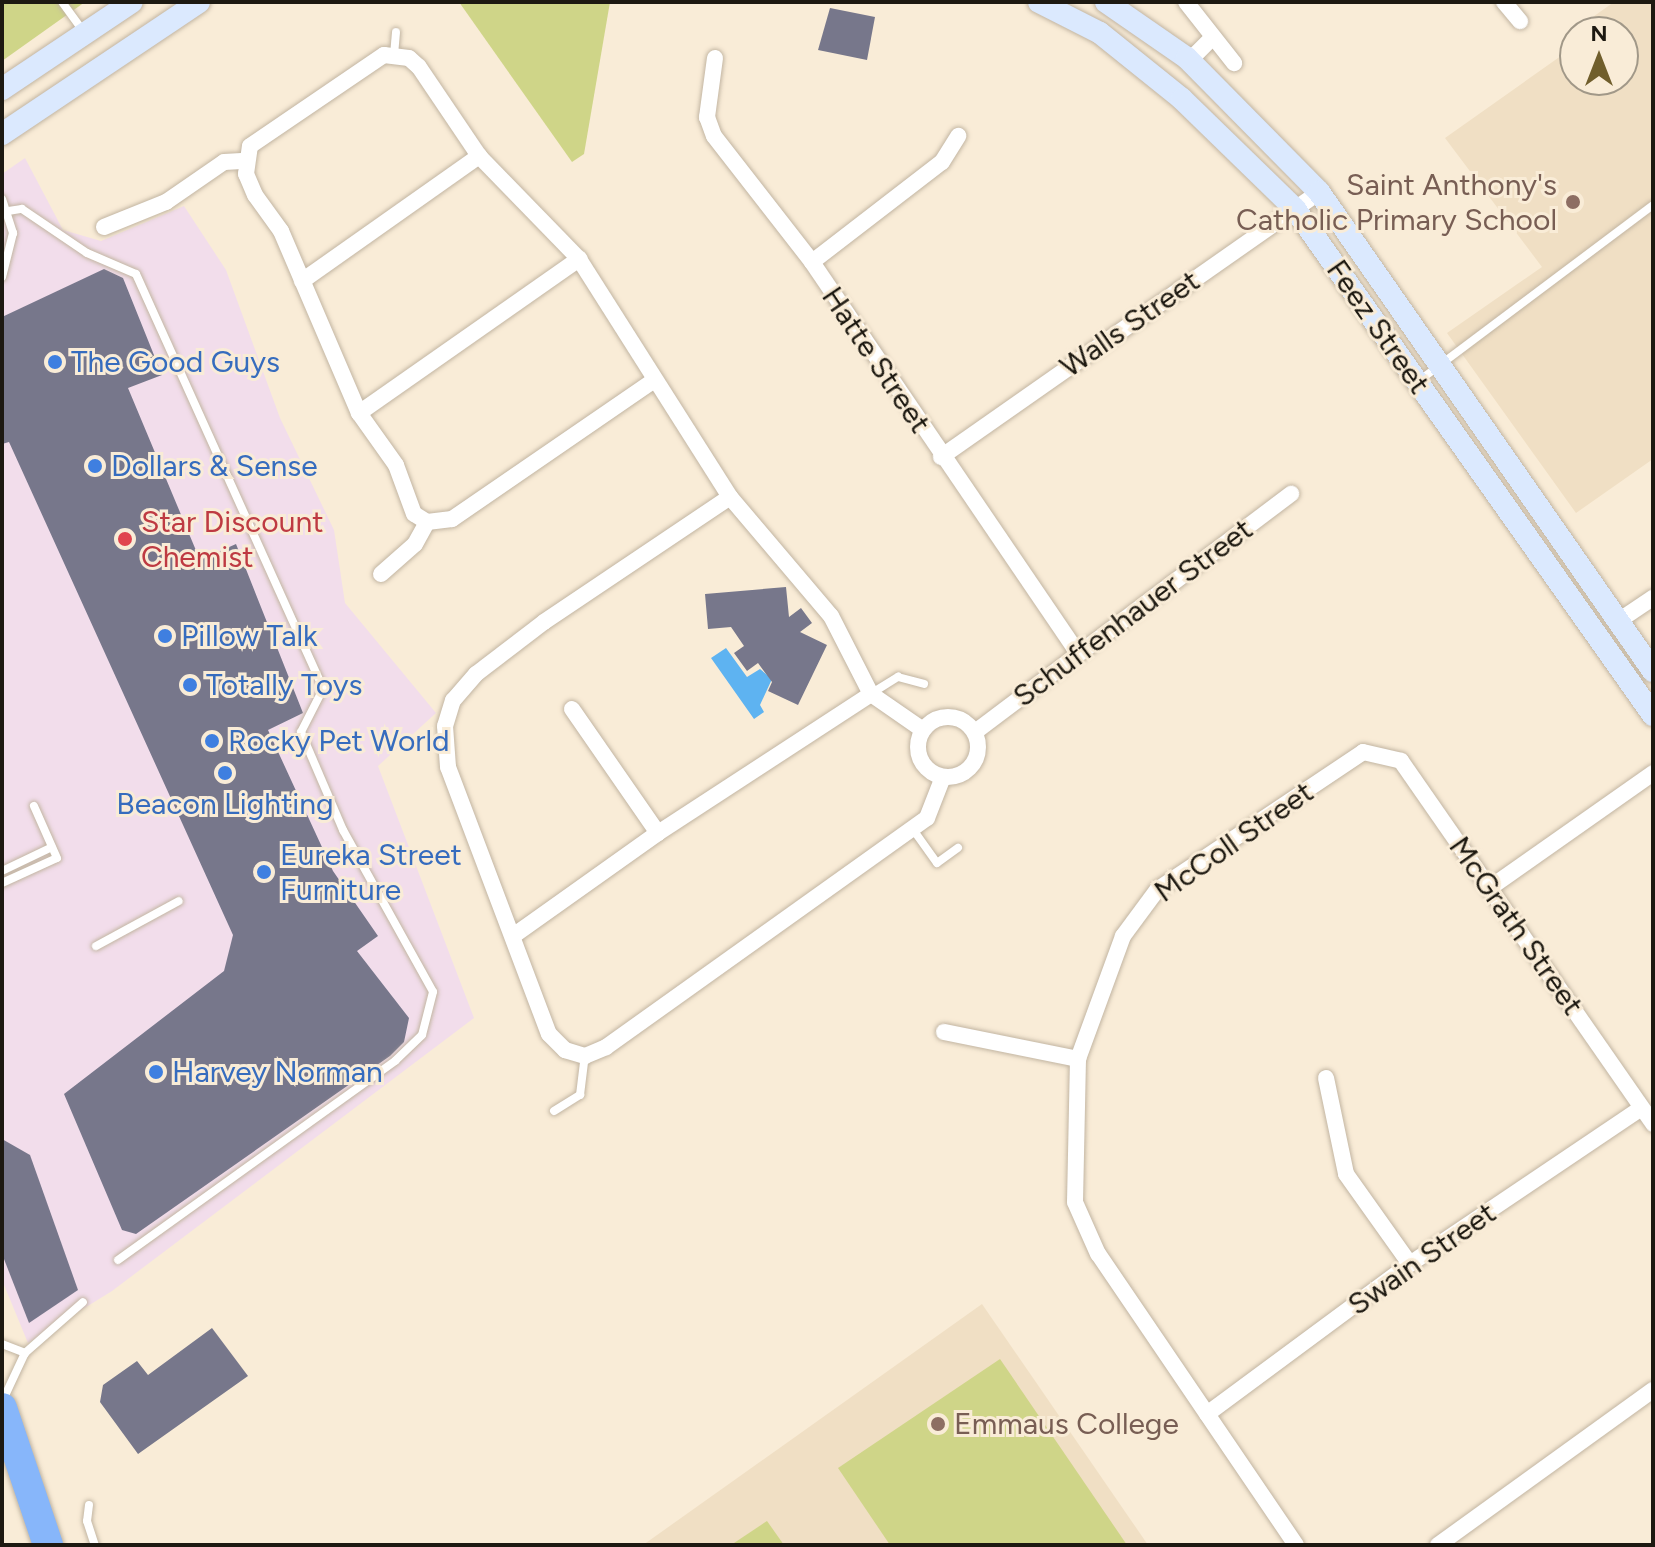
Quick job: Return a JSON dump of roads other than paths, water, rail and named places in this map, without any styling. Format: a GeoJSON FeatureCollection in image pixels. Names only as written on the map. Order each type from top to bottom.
{"type":"FeatureCollection","features":[{"type":"Feature","properties":{"kind":"highway"},"geometry":{"type":"LineString","coordinates":[[2,1405],[48,1545]]}},
{"type":"Feature","properties":{"kind":"main road"},"geometry":{"type":"LineString","coordinates":[[2,89],[132,2]]}},
{"type":"Feature","properties":{"kind":"main road"},"geometry":{"type":"LineString","coordinates":[[2,134],[173,16],[199,2]]}},
{"type":"Feature","properties":{"kind":"main road","name":"Feez Street"},"geometry":{"type":"LineString","coordinates":[[1039,2],[1112,42],[1182,99],[1295,209],[1653,715]]}},
{"type":"Feature","properties":{"kind":"main road","name":"Feez Street"},"geometry":{"type":"LineString","coordinates":[[1112,4],[1189,61],[1319,192],[1653,671]]}},
{"type":"Feature","properties":{"kind":"street"},"geometry":{"type":"LineString","coordinates":[[1186,2],[1234,63]]}},
{"type":"Feature","properties":{"kind":"street"},"geometry":{"type":"LineString","coordinates":[[1504,2],[1520,21]]}},
{"type":"Feature","properties":{"kind":"street"},"geometry":{"type":"LineString","coordinates":[[1189,61],[1213,37]]}},
{"type":"Feature","properties":{"kind":"street"},"geometry":{"type":"LineString","coordinates":[[653,381],[452,519],[427,522],[407,504],[396,465],[359,413],[281,231],[255,195],[246,161],[250,146],[368,63],[394,55],[419,67],[479,156],[579,259],[653,381],[730,497],[831,616],[871,694],[923,730]]}},
{"type":"Feature","properties":{"kind":"street","name":"Hatte Street"},"geometry":{"type":"LineString","coordinates":[[715,58],[707,117],[714,136],[812,262],[941,457],[1078,653]]}},
{"type":"Feature","properties":{"kind":"street"},"geometry":{"type":"LineString","coordinates":[[812,262],[942,162],[958,136]]}},
{"type":"Feature","properties":{"kind":"street"},"geometry":{"type":"LineString","coordinates":[[302,281],[479,156]]}},
{"type":"Feature","properties":{"kind":"street"},"geometry":{"type":"LineString","coordinates":[[104,227],[166,202],[224,162],[246,161]]}},
{"type":"Feature","properties":{"kind":"street","name":"Walls Street"},"geometry":{"type":"LineString","coordinates":[[941,457],[1319,192]]}},
{"type":"Feature","properties":{"kind":"street"},"geometry":{"type":"LineString","coordinates":[[359,413],[579,259]]}},
{"type":"Feature","properties":{"kind":"street","name":"Schuffenhauer Street"},"geometry":{"type":"LineString","coordinates":[[975,732],[1291,494]]}},
{"type":"Feature","properties":{"kind":"street"},"geometry":{"type":"LineString","coordinates":[[730,497],[544,622],[476,674],[453,700],[445,726],[448,767],[549,1034],[565,1050],[585,1056],[606,1047],[927,818],[943,777]]}},
{"type":"Feature","properties":{"kind":"street"},"geometry":{"type":"LineString","coordinates":[[381,574],[415,544],[427,522]]}},
{"type":"Feature","properties":{"kind":"street"},"geometry":{"type":"LineString","coordinates":[[1620,620],[1653,598]]}},
{"type":"Feature","properties":{"kind":"street"},"geometry":{"type":"LineString","coordinates":[[513,936],[658,833],[871,694]]}},
{"type":"Feature","properties":{"kind":"street"},"geometry":{"type":"LineString","coordinates":[[572,709],[658,833]]}},
{"type":"Feature","properties":{"kind":"street"},"geometry":{"type":"LineString","coordinates":[[949,716],[975,732],[976,760],[962,774],[943,777],[921,760],[923,730],[949,716]]}},
{"type":"Feature","properties":{"kind":"street","name":"McGrath Street"},"geometry":{"type":"LineString","coordinates":[[1363,752],[1401,761],[1653,1124]]}},
{"type":"Feature","properties":{"kind":"street","name":"McColl Street"},"geometry":{"type":"LineString","coordinates":[[1296,1545],[1098,1254],[1075,1202],[1078,1059],[1123,936],[1157,890],[1363,752]]}},
{"type":"Feature","properties":{"kind":"street"},"geometry":{"type":"LineString","coordinates":[[1491,887],[1653,773]]}},
{"type":"Feature","properties":{"kind":"street"},"geometry":{"type":"LineString","coordinates":[[944,1032],[1078,1059]]}},
{"type":"Feature","properties":{"kind":"street"},"geometry":{"type":"LineString","coordinates":[[1326,1078],[1346,1174],[1410,1264]]}},
{"type":"Feature","properties":{"kind":"street","name":"Swain Street"},"geometry":{"type":"LineString","coordinates":[[1207,1414],[1410,1264],[1641,1108]]}},
{"type":"Feature","properties":{"kind":"street"},"geometry":{"type":"LineString","coordinates":[[1438,1545],[1653,1390]]}},
{"type":"Feature","properties":{"kind":"lane"},"geometry":{"type":"LineString","coordinates":[[62,2],[84,32]]}},
{"type":"Feature","properties":{"kind":"lane"},"geometry":{"type":"LineString","coordinates":[[394,55],[396,32]]}},
{"type":"Feature","properties":{"kind":"lane"},"geometry":{"type":"LineString","coordinates":[[2,199],[12,252],[2,277]]}},
{"type":"Feature","properties":{"kind":"lane"},"geometry":{"type":"LineString","coordinates":[[1416,382],[1653,205]]}},
{"type":"Feature","properties":{"kind":"lane"},"geometry":{"type":"LineString","coordinates":[[5,211],[22,209],[87,253],[136,274],[323,689],[301,732],[343,830],[433,992],[422,1035],[395,1061],[118,1260]]}},
{"type":"Feature","properties":{"kind":"lane"},"geometry":{"type":"LineString","coordinates":[[871,694],[898,677],[924,684]]}},
{"type":"Feature","properties":{"kind":"lane"},"geometry":{"type":"LineString","coordinates":[[2,883],[57,858],[34,806]]}},
{"type":"Feature","properties":{"kind":"lane"},"geometry":{"type":"LineString","coordinates":[[912,828],[937,863],[958,848]]}},
{"type":"Feature","properties":{"kind":"lane"},"geometry":{"type":"LineString","coordinates":[[2,871],[52,847]]}},
{"type":"Feature","properties":{"kind":"lane"},"geometry":{"type":"LineString","coordinates":[[96,946],[179,901]]}},
{"type":"Feature","properties":{"kind":"lane"},"geometry":{"type":"LineString","coordinates":[[554,1111],[580,1095],[585,1056]]}},
{"type":"Feature","properties":{"kind":"lane"},"geometry":{"type":"LineString","coordinates":[[2,1405],[25,1353],[83,1302]]}},
{"type":"Feature","properties":{"kind":"lane"},"geometry":{"type":"LineString","coordinates":[[2,1344],[25,1353]]}},
{"type":"Feature","properties":{"kind":"lane"},"geometry":{"type":"LineString","coordinates":[[89,1505],[87,1521],[95,1545]]}},
{"type":"Feature","properties":{"kind":"water"},"geometry":{"type":"Polygon","coordinates":[[[726,648],[747,677],[760,669],[772,679],[760,705],[764,712],[754,719],[711,658],[726,648]]]}},
{"type":"Feature","properties":{"kind":"place","name":"Saint Anthony's Catholic Primary School"},"geometry":{"type":"Point","coordinates":[1573,202]}},
{"type":"Feature","properties":{"kind":"place","name":"The Good Guys"},"geometry":{"type":"Point","coordinates":[55,362]}},
{"type":"Feature","properties":{"kind":"place","name":"Dollars & Sense"},"geometry":{"type":"Point","coordinates":[95,466]}},
{"type":"Feature","properties":{"kind":"place","name":"Star Discount Chemist"},"geometry":{"type":"Point","coordinates":[125,539]}},
{"type":"Feature","properties":{"kind":"place","name":"Pillow Talk"},"geometry":{"type":"Point","coordinates":[165,636]}},
{"type":"Feature","properties":{"kind":"place","name":"Totally Toys"},"geometry":{"type":"Point","coordinates":[190,685]}},
{"type":"Feature","properties":{"kind":"place","name":"Rocky Pet World"},"geometry":{"type":"Point","coordinates":[212,741]}},
{"type":"Feature","properties":{"kind":"place","name":"Beacon Lighting"},"geometry":{"type":"Point","coordinates":[225,773]}},
{"type":"Feature","properties":{"kind":"place","name":"Eureka Street Furniture"},"geometry":{"type":"Point","coordinates":[264,872]}},
{"type":"Feature","properties":{"kind":"place","name":"Harvey Norman"},"geometry":{"type":"Point","coordinates":[156,1072]}},
{"type":"Feature","properties":{"kind":"place","name":"Emmaus College"},"geometry":{"type":"Point","coordinates":[938,1424]}}]}
